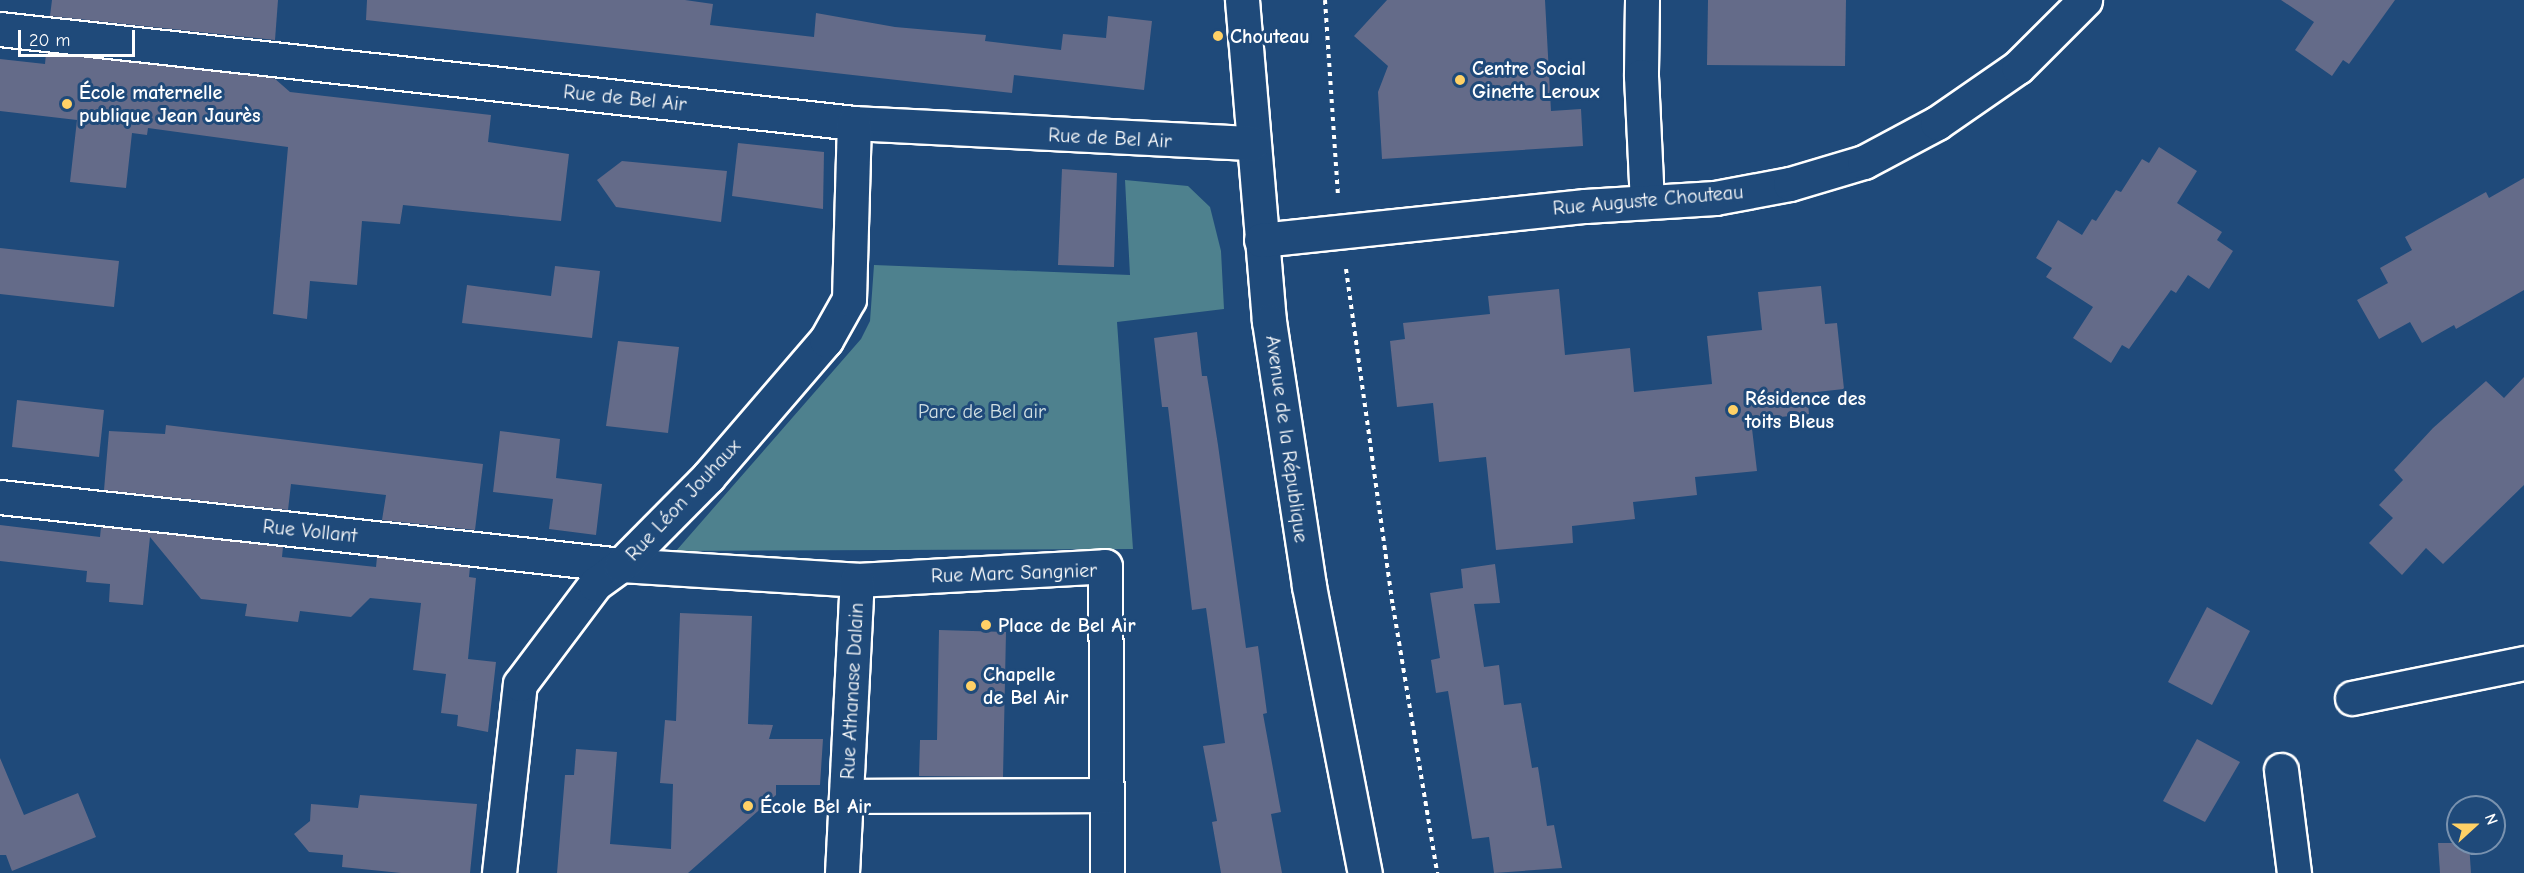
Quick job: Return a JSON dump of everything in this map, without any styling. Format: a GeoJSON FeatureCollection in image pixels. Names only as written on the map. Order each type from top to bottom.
{"type":"FeatureCollection","features":[{"type":"Feature","properties":{"kind":"street","name":"Avenue de la République"},"geometry":{"type":"LineString","coordinates":[[1242,0],[1261,240],[1309,586],[1365,873]]}},
{"type":"Feature","properties":{"kind":"street"},"geometry":{"type":"LineString","coordinates":[[1642,0],[1641,76],[1647,202]]}},
{"type":"Feature","properties":{"kind":"street","name":"Rue Auguste Chouteau"},"geometry":{"type":"LineString","coordinates":[[1261,240],[1647,202],[1715,198],[1790,184],[1864,162],[1937,123],[2019,67],[2085,0]]}},
{"type":"Feature","properties":{"kind":"street","name":"Rue de Bel Air"},"geometry":{"type":"LineString","coordinates":[[0,29],[854,123],[1252,143]]}},
{"type":"Feature","properties":{"kind":"street","name":"Rue Léon Jouhaux"},"geometry":{"type":"LineString","coordinates":[[499,873],[520,684],[595,584],[621,565],[708,477],[826,340],[849,299],[854,123]]}},
{"type":"Feature","properties":{"kind":"street","name":"Rue Vollant"},"geometry":{"type":"LineString","coordinates":[[0,496],[621,565]]}},
{"type":"Feature","properties":{"kind":"street","name":"Rue Marc Sangnier"},"geometry":{"type":"LineString","coordinates":[[621,565],[857,580],[1105,566],[1107,873]]}},
{"type":"Feature","properties":{"kind":"street","name":"Rue Athanase Dalain"},"geometry":{"type":"LineString","coordinates":[[842,873],[857,580]]}},
{"type":"Feature","properties":{"kind":"street"},"geometry":{"type":"LineString","coordinates":[[2352,698],[2524,663]]}},
{"type":"Feature","properties":{"kind":"street"},"geometry":{"type":"LineString","coordinates":[[2281,770],[2294,873]]}},
{"type":"Feature","properties":{"kind":"street"},"geometry":{"type":"LineString","coordinates":[[846,796],[1107,795]]}},
{"type":"Feature","properties":{"kind":"path"},"geometry":{"type":"LineString","coordinates":[[1325,0],[1340,231],[1393,606],[1437,873]]}},
{"type":"Feature","properties":{"kind":"green space","name":"Parc de Bel air"},"geometry":{"type":"Polygon","coordinates":[[[1125,180],[1188,186],[1210,207],[1221,251],[1224,309],[1117,322],[1133,549],[676,551],[861,339],[870,321],[874,265],[1130,275],[1125,180]]]}},
{"type":"Feature","properties":{"kind":"building"},"geometry":{"type":"Polygon","coordinates":[[[52,0],[278,0],[275,40],[50,16],[52,0]]]}},
{"type":"Feature","properties":{"kind":"building"},"geometry":{"type":"Polygon","coordinates":[[[367,0],[685,0],[713,4],[710,25],[814,37],[816,13],[895,27],[986,35],[985,41],[1061,50],[1063,34],[1106,38],[1108,16],[1152,21],[1144,90],[1014,75],[1012,93],[366,20],[367,0]]]}},
{"type":"Feature","properties":{"kind":"building","name":"Centre Social Ginette Leroux"},"geometry":{"type":"Polygon","coordinates":[[[1387,0],[1545,0],[1551,111],[1581,109],[1583,146],[1382,159],[1378,92],[1388,66],[1354,36],[1387,0]]]}},
{"type":"Feature","properties":{"kind":"building"},"geometry":{"type":"Polygon","coordinates":[[[1708,0],[1846,0],[1845,66],[1707,65],[1708,0]]]}},
{"type":"Feature","properties":{"kind":"building"},"geometry":{"type":"Polygon","coordinates":[[[2281,0],[2395,0],[2349,64],[2343,60],[2332,76],[2295,50],[2314,22],[2281,0]]]}},
{"type":"Feature","properties":{"kind":"building"},"geometry":{"type":"Polygon","coordinates":[[[46,53],[274,78],[290,92],[491,115],[488,142],[569,154],[561,221],[403,205],[400,224],[362,221],[357,285],[310,281],[307,319],[273,314],[288,147],[148,128],[147,135],[132,133],[126,188],[70,182],[77,120],[0,111],[0,59],[45,64],[46,53]]]}},
{"type":"Feature","properties":{"kind":"building"},"geometry":{"type":"Polygon","coordinates":[[[738,143],[824,152],[823,209],[732,196],[738,143]]]}},
{"type":"Feature","properties":{"kind":"building"},"geometry":{"type":"Polygon","coordinates":[[[2159,147],[2197,171],[2177,203],[2222,232],[2217,240],[2233,251],[2209,289],[2188,275],[2176,293],[2171,290],[2129,349],[2122,345],[2111,363],[2073,338],[2093,307],[2046,277],[2052,268],[2036,258],[2058,220],[2082,235],[2092,219],[2096,221],[2116,190],[2121,192],[2142,159],[2149,163],[2159,147]]]}},
{"type":"Feature","properties":{"kind":"building"},"geometry":{"type":"Polygon","coordinates":[[[622,161],[727,171],[721,222],[616,207],[597,180],[622,161]]]}},
{"type":"Feature","properties":{"kind":"building"},"geometry":{"type":"Polygon","coordinates":[[[1062,169],[1117,173],[1114,267],[1058,265],[1062,169]]]}},
{"type":"Feature","properties":{"kind":"building"},"geometry":{"type":"Polygon","coordinates":[[[2524,178],[2524,290],[2456,329],[2454,325],[2422,343],[2410,322],[2379,339],[2357,300],[2388,283],[2380,268],[2412,250],[2405,237],[2486,192],[2489,198],[2524,178]]]}},
{"type":"Feature","properties":{"kind":"building"},"geometry":{"type":"Polygon","coordinates":[[[0,248],[119,261],[114,307],[0,294],[0,248]]]}},
{"type":"Feature","properties":{"kind":"building"},"geometry":{"type":"Polygon","coordinates":[[[555,266],[600,271],[592,338],[462,323],[467,285],[551,296],[555,266]]]}},
{"type":"Feature","properties":{"kind":"building","name":"Résidence des toits Bleus"},"geometry":{"type":"Polygon","coordinates":[[[1821,286],[1825,324],[1837,323],[1844,389],[1807,393],[1809,414],[1751,420],[1757,471],[1695,477],[1697,495],[1633,502],[1635,519],[1572,526],[1573,543],[1496,550],[1486,457],[1439,462],[1433,403],[1397,407],[1390,341],[1405,339],[1403,323],[1490,314],[1488,296],[1559,289],[1565,355],[1630,348],[1634,392],[1712,384],[1707,336],[1762,330],[1758,292],[1821,286]]]}},
{"type":"Feature","properties":{"kind":"building"},"geometry":{"type":"Polygon","coordinates":[[[1197,332],[1202,376],[1207,376],[1218,445],[1246,648],[1258,646],[1267,713],[1263,714],[1281,812],[1271,814],[1282,873],[1221,873],[1212,822],[1217,821],[1203,746],[1225,743],[1206,608],[1192,610],[1168,407],[1162,407],[1154,338],[1197,332]]]}},
{"type":"Feature","properties":{"kind":"building"},"geometry":{"type":"Polygon","coordinates":[[[618,341],[679,347],[668,433],[606,426],[618,341]]]}},
{"type":"Feature","properties":{"kind":"building"},"geometry":{"type":"Polygon","coordinates":[[[2524,377],[2524,485],[2443,564],[2426,548],[2402,575],[2369,543],[2393,518],[2379,505],[2403,480],[2394,470],[2433,428],[2486,381],[2504,398],[2524,377]]]}},
{"type":"Feature","properties":{"kind":"building"},"geometry":{"type":"Polygon","coordinates":[[[17,400],[104,410],[99,457],[12,447],[17,400]]]}},
{"type":"Feature","properties":{"kind":"building"},"geometry":{"type":"Polygon","coordinates":[[[166,425],[483,464],[475,530],[382,520],[386,495],[291,484],[288,510],[104,490],[109,431],[165,434],[166,425]]]}},
{"type":"Feature","properties":{"kind":"building"},"geometry":{"type":"Polygon","coordinates":[[[500,431],[560,439],[556,478],[602,484],[596,535],[549,529],[553,499],[493,492],[500,431]]]}},
{"type":"Feature","properties":{"kind":"building"},"geometry":{"type":"Polygon","coordinates":[[[0,525],[100,537],[101,527],[283,547],[282,557],[376,567],[377,557],[470,567],[469,577],[476,578],[468,659],[496,662],[488,732],[457,726],[458,715],[441,713],[446,674],[413,670],[421,603],[370,598],[351,617],[300,611],[298,622],[245,616],[247,604],[201,599],[150,537],[143,605],[109,602],[110,584],[86,582],[87,571],[0,561],[0,525]]]}},
{"type":"Feature","properties":{"kind":"building"},"geometry":{"type":"Polygon","coordinates":[[[1495,564],[1500,603],[1474,604],[1484,667],[1499,665],[1504,705],[1521,703],[1532,768],[1538,767],[1547,826],[1554,825],[1562,868],[1494,873],[1489,837],[1472,839],[1448,691],[1436,693],[1431,660],[1440,658],[1430,593],[1463,588],[1461,569],[1495,564]]]}},
{"type":"Feature","properties":{"kind":"building"},"geometry":{"type":"Polygon","coordinates":[[[2207,607],[2250,631],[2212,705],[2168,682],[2207,607]]]}},
{"type":"Feature","properties":{"kind":"building"},"geometry":{"type":"Polygon","coordinates":[[[680,613],[752,616],[748,724],[773,725],[769,739],[823,739],[820,785],[776,785],[776,795],[688,873],[557,873],[565,775],[574,775],[576,749],[617,752],[610,844],[671,849],[673,784],[660,783],[665,720],[676,721],[680,613]]]}},
{"type":"Feature","properties":{"kind":"building","name":"Chapelle de Bel Air"},"geometry":{"type":"Polygon","coordinates":[[[939,630],[1006,632],[1003,777],[919,776],[920,740],[937,740],[939,630]]]}},
{"type":"Feature","properties":{"kind":"building"},"geometry":{"type":"Polygon","coordinates":[[[2197,739],[2240,762],[2205,822],[2163,801],[2197,739]]]}},
{"type":"Feature","properties":{"kind":"building"},"geometry":{"type":"Polygon","coordinates":[[[0,758],[24,815],[78,793],[96,837],[12,871],[6,855],[0,855],[0,758]]]}},
{"type":"Feature","properties":{"kind":"building"},"geometry":{"type":"Polygon","coordinates":[[[360,795],[477,804],[470,873],[401,873],[342,867],[343,855],[309,852],[294,834],[310,821],[311,804],[358,808],[360,795]]]}},
{"type":"Feature","properties":{"kind":"building"},"geometry":{"type":"Polygon","coordinates":[[[2438,843],[2446,843],[2446,855],[2470,855],[2471,873],[2440,873],[2438,843]]]}},
{"type":"Feature","properties":{"kind":"place","name":"Chouteau"},"geometry":{"type":"Point","coordinates":[1218,36]}},
{"type":"Feature","properties":{"kind":"place","name":"Centre Social Ginette Leroux"},"geometry":{"type":"Point","coordinates":[1460,80]}},
{"type":"Feature","properties":{"kind":"place","name":"École maternelle publique Jean Jaurès"},"geometry":{"type":"Point","coordinates":[67,104]}},
{"type":"Feature","properties":{"kind":"place","name":"Résidence des toits Bleus"},"geometry":{"type":"Point","coordinates":[1733,410]}},
{"type":"Feature","properties":{"kind":"place","name":"Place de Bel Air"},"geometry":{"type":"Point","coordinates":[986,625]}},
{"type":"Feature","properties":{"kind":"place","name":"Chapelle de Bel Air"},"geometry":{"type":"Point","coordinates":[971,686]}},
{"type":"Feature","properties":{"kind":"place","name":"École Bel Air"},"geometry":{"type":"Point","coordinates":[748,806]}}]}
